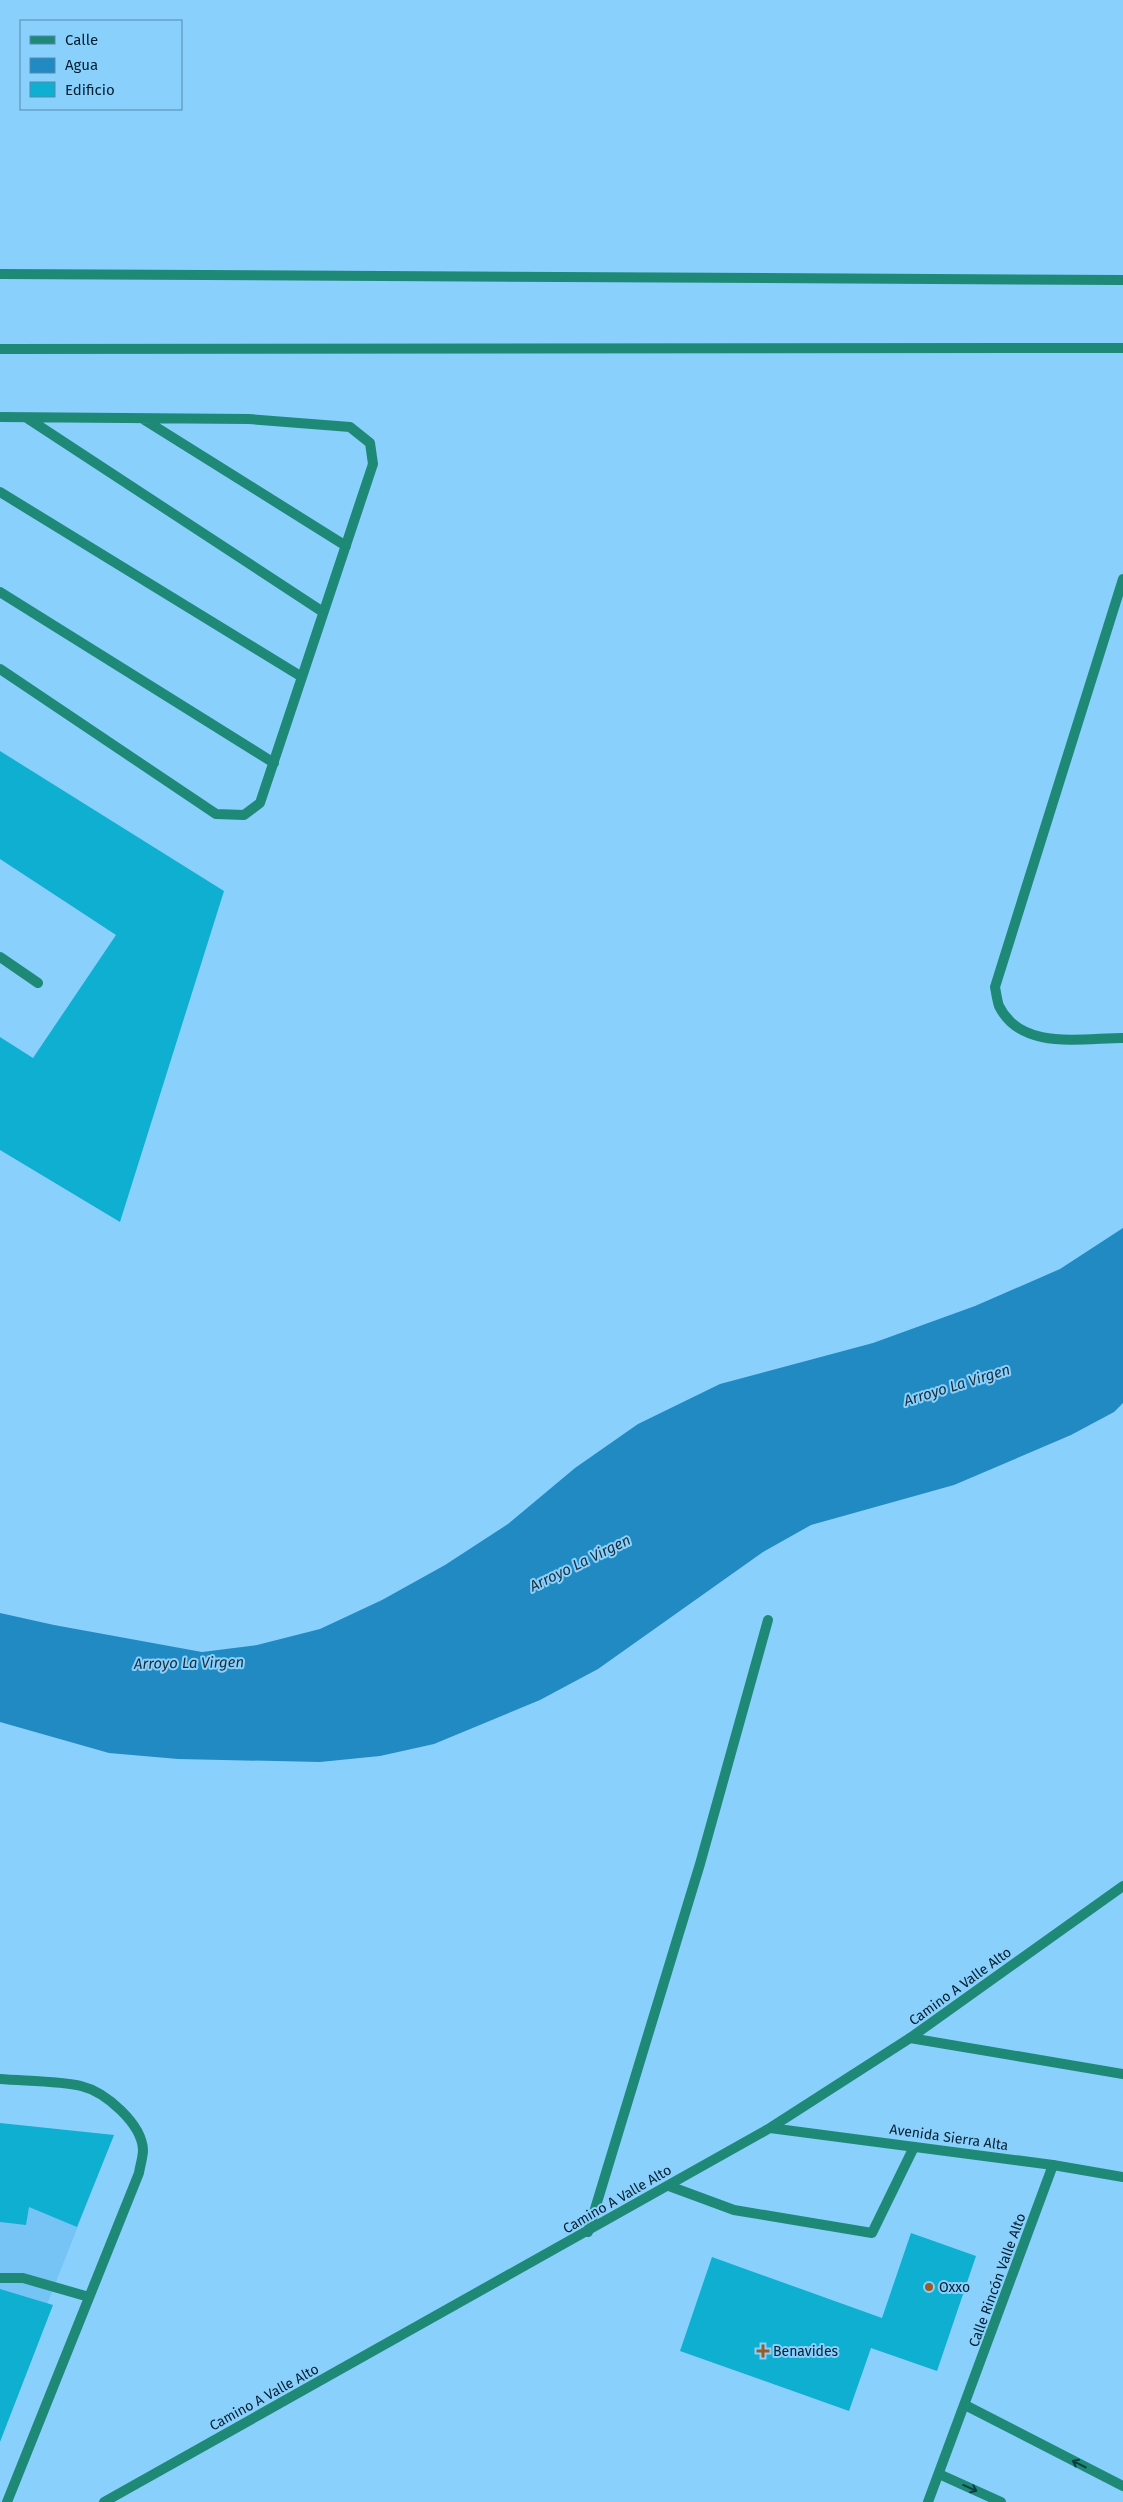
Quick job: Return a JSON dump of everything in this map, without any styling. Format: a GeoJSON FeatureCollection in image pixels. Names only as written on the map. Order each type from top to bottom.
{"type":"FeatureCollection","features":[{"type":"Feature","properties":{"kind":"street"},"geometry":{"type":"LineString","coordinates":[[0,274],[1123,280]]}},
{"type":"Feature","properties":{"kind":"street"},"geometry":{"type":"LineString","coordinates":[[0,349],[1123,348]]}},
{"type":"Feature","properties":{"kind":"street"},"geometry":{"type":"LineString","coordinates":[[0,417],[249,419],[350,427],[370,443],[373,464],[260,803],[244,815],[216,814],[0,669]]}},
{"type":"Feature","properties":{"kind":"street"},"geometry":{"type":"LineString","coordinates":[[27,418],[323,612]]}},
{"type":"Feature","properties":{"kind":"street"},"geometry":{"type":"LineString","coordinates":[[143,418],[346,546]]}},
{"type":"Feature","properties":{"kind":"street"},"geometry":{"type":"LineString","coordinates":[[0,492],[302,677]]}},
{"type":"Feature","properties":{"kind":"street"},"geometry":{"type":"LineString","coordinates":[[1123,579],[995,986],[999,1005],[1017,1029],[1044,1038],[1123,1038]]}},
{"type":"Feature","properties":{"kind":"street"},"geometry":{"type":"LineString","coordinates":[[0,592],[274,763]]}},
{"type":"Feature","properties":{"kind":"street"},"geometry":{"type":"LineString","coordinates":[[0,957],[38,983]]}},
{"type":"Feature","properties":{"kind":"street"},"geometry":{"type":"LineString","coordinates":[[588,2232],[700,1864],[768,1620]]}},
{"type":"Feature","properties":{"kind":"street","name":"Camino A Valle Alto"},"geometry":{"type":"LineString","coordinates":[[104,2502],[588,2232],[770,2128],[910,2038],[1123,1886]]}},
{"type":"Feature","properties":{"kind":"street"},"geometry":{"type":"LineString","coordinates":[[910,2038],[1123,2074]]}},
{"type":"Feature","properties":{"kind":"street"},"geometry":{"type":"LineString","coordinates":[[0,2080],[82,2086],[104,2098],[125,2114],[138,2132],[143,2150],[139,2173],[7,2502]]}},
{"type":"Feature","properties":{"kind":"street","name":"Avenida Sierra Alta"},"geometry":{"type":"LineString","coordinates":[[770,2128],[1053,2165],[1123,2177]]}},
{"type":"Feature","properties":{"kind":"street"},"geometry":{"type":"LineString","coordinates":[[669,2186],[734,2210],[872,2233],[914,2147]]}},
{"type":"Feature","properties":{"kind":"street","name":"Calle Rincón Valle Alto"},"geometry":{"type":"LineString","coordinates":[[928,2502],[966,2405],[1053,2165]]}},
{"type":"Feature","properties":{"kind":"street"},"geometry":{"type":"LineString","coordinates":[[0,2278],[23,2278],[89,2297]]}},
{"type":"Feature","properties":{"kind":"street"},"geometry":{"type":"LineString","coordinates":[[966,2405],[1123,2486]]}},
{"type":"Feature","properties":{"kind":"street"},"geometry":{"type":"LineString","coordinates":[[939,2474],[1001,2502]]}},
{"type":"Feature","properties":{"kind":"shaded area"},"geometry":{"type":"Polygon","coordinates":[[[0,2124],[114,2135],[0,2424],[0,2124]]]}},
{"type":"Feature","properties":{"kind":"water","name":"Arroyo La Virgen"},"geometry":{"type":"Polygon","coordinates":[[[1123,1228],[1123,1403],[1114,1412],[1071,1435],[954,1485],[811,1525],[763,1552],[598,1669],[540,1700],[434,1744],[380,1756],[320,1762],[178,1759],[109,1753],[0,1722],[0,1613],[54,1625],[202,1652],[257,1645],[320,1629],[382,1600],[445,1565],[508,1524],[575,1468],[638,1424],[720,1384],[873,1343],[975,1306],[1060,1269],[1123,1228]]]}},
{"type":"Feature","properties":{"kind":"building"},"geometry":{"type":"Polygon","coordinates":[[[0,751],[224,891],[120,1222],[0,1150],[0,1037],[33,1058],[116,935],[0,859],[0,751]]]}},
{"type":"Feature","properties":{"kind":"building"},"geometry":{"type":"Polygon","coordinates":[[[0,2123],[114,2135],[77,2227],[29,2207],[26,2225],[0,2222],[0,2123]]]}},
{"type":"Feature","properties":{"kind":"building"},"geometry":{"type":"Polygon","coordinates":[[[911,2233],[976,2256],[937,2371],[871,2348],[849,2411],[680,2351],[712,2257],[882,2318],[911,2233]]]}},
{"type":"Feature","properties":{"kind":"building"},"geometry":{"type":"Polygon","coordinates":[[[0,2289],[53,2305],[0,2442],[0,2289]]]}},
{"type":"Feature","properties":{"kind":"place","name":"Oxxo"},"geometry":{"type":"Point","coordinates":[929,2287]}},
{"type":"Feature","properties":{"kind":"place","name":"Benavides"},"geometry":{"type":"Point","coordinates":[763,2351]}}]}
